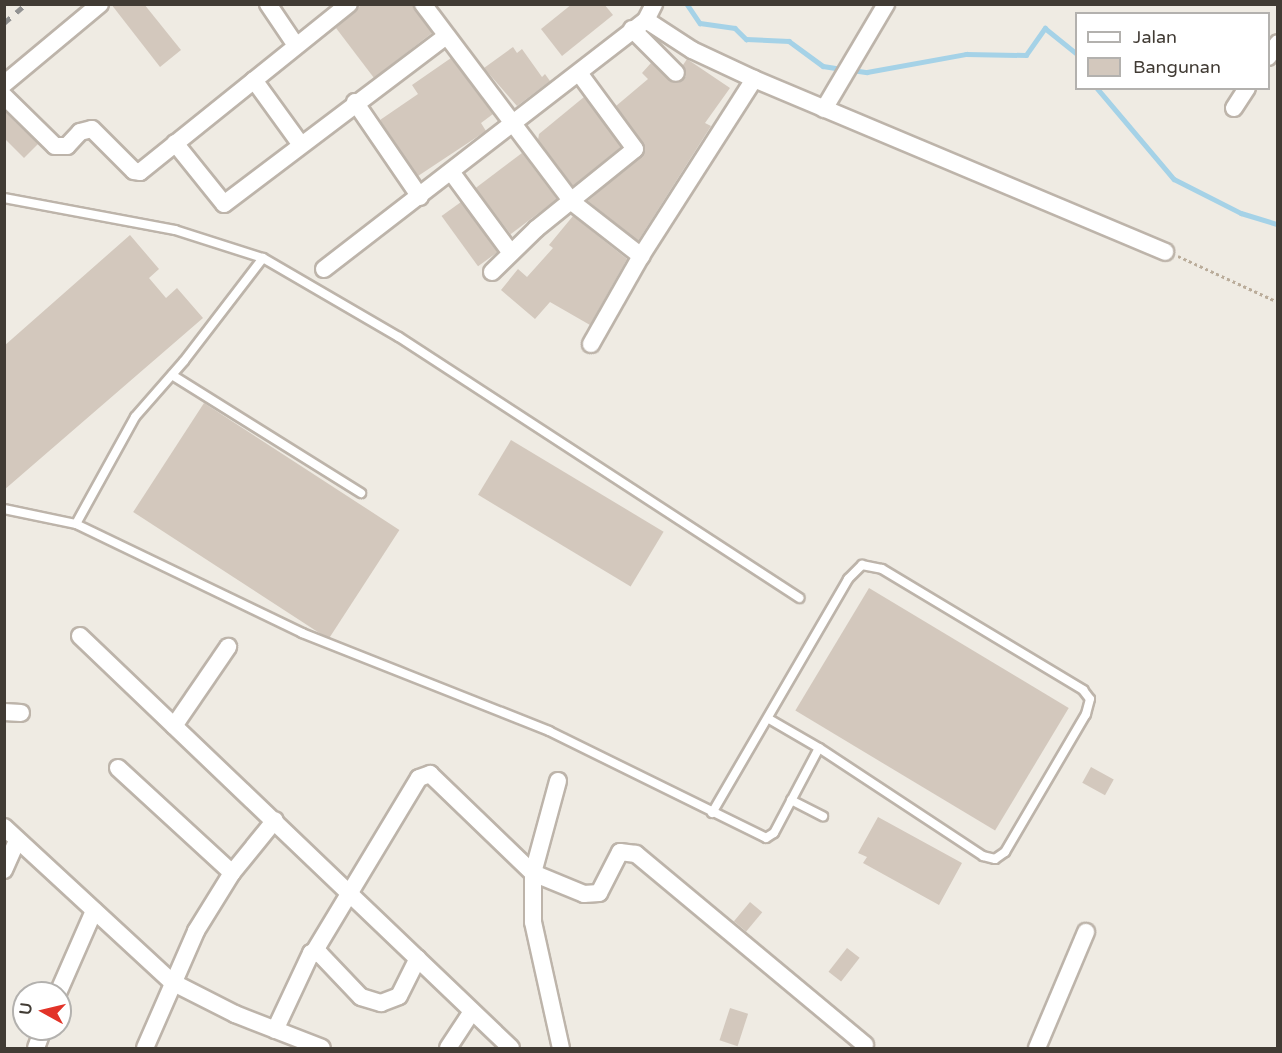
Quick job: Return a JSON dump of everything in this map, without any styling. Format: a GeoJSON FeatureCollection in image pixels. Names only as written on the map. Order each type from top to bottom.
{"type":"FeatureCollection","features":[{"type":"Feature","properties":{"kind":"street"},"geometry":{"type":"LineString","coordinates":[[4,84],[100,4]]}},
{"type":"Feature","properties":{"kind":"street"},"geometry":{"type":"LineString","coordinates":[[268,4],[295,44]]}},
{"type":"Feature","properties":{"kind":"street"},"geometry":{"type":"LineString","coordinates":[[4,96],[55,146],[67,146],[80,132],[92,129],[136,172],[348,4]]}},
{"type":"Feature","properties":{"kind":"street"},"geometry":{"type":"LineString","coordinates":[[423,4],[515,122],[572,202],[641,256]]}},
{"type":"Feature","properties":{"kind":"street"},"geometry":{"type":"LineString","coordinates":[[324,269],[452,173],[639,25],[654,4]]}},
{"type":"Feature","properties":{"kind":"street"},"geometry":{"type":"LineString","coordinates":[[824,109],[856,50],[886,4]]}},
{"type":"Feature","properties":{"kind":"street"},"geometry":{"type":"LineString","coordinates":[[639,25],[676,73]]}},
{"type":"Feature","properties":{"kind":"street"},"geometry":{"type":"LineString","coordinates":[[639,25],[754,79],[1165,252]]}},
{"type":"Feature","properties":{"kind":"street"},"geometry":{"type":"LineString","coordinates":[[175,142],[224,204],[354,102],[446,36]]}},
{"type":"Feature","properties":{"kind":"street"},"geometry":{"type":"LineString","coordinates":[[492,272],[635,149],[579,73]]}},
{"type":"Feature","properties":{"kind":"street"},"geometry":{"type":"LineString","coordinates":[[591,344],[641,256],[754,79]]}},
{"type":"Feature","properties":{"kind":"street"},"geometry":{"type":"LineString","coordinates":[[254,80],[301,145]]}},
{"type":"Feature","properties":{"kind":"street"},"geometry":{"type":"LineString","coordinates":[[1234,108],[1246,90]]}},
{"type":"Feature","properties":{"kind":"street"},"geometry":{"type":"LineString","coordinates":[[354,102],[420,197]]}},
{"type":"Feature","properties":{"kind":"street"},"geometry":{"type":"LineString","coordinates":[[452,173],[512,253]]}},
{"type":"Feature","properties":{"kind":"street"},"geometry":{"type":"LineString","coordinates":[[80,636],[275,820],[348,895],[418,958],[471,1013],[511,1048]]}},
{"type":"Feature","properties":{"kind":"street"},"geometry":{"type":"LineString","coordinates":[[174,726],[228,647]]}},
{"type":"Feature","properties":{"kind":"street"},"geometry":{"type":"LineString","coordinates":[[118,768],[232,873]]}},
{"type":"Feature","properties":{"kind":"street"},"geometry":{"type":"LineString","coordinates":[[275,1030],[307,958],[314,951],[419,778],[426,774],[437,777],[533,873],[593,895],[603,887],[620,852],[636,854],[865,1045]]}},
{"type":"Feature","properties":{"kind":"street"},"geometry":{"type":"LineString","coordinates":[[558,781],[533,873],[533,922],[561,1048]]}},
{"type":"Feature","properties":{"kind":"street"},"geometry":{"type":"LineString","coordinates":[[145,1048],[172,982],[232,873],[275,820]]}},
{"type":"Feature","properties":{"kind":"street"},"geometry":{"type":"LineString","coordinates":[[4,827],[17,842],[172,982],[275,1030],[322,1048]]}},
{"type":"Feature","properties":{"kind":"street"},"geometry":{"type":"LineString","coordinates":[[4,870],[17,842]]}},
{"type":"Feature","properties":{"kind":"street"},"geometry":{"type":"LineString","coordinates":[[63,981],[94,911]]}},
{"type":"Feature","properties":{"kind":"street"},"geometry":{"type":"LineString","coordinates":[[1037,1048],[1086,932]]}},
{"type":"Feature","properties":{"kind":"street"},"geometry":{"type":"LineString","coordinates":[[314,951],[361,997],[381,1003],[399,996],[418,958]]}},
{"type":"Feature","properties":{"kind":"street"},"geometry":{"type":"LineString","coordinates":[[448,1048],[471,1013]]}},
{"type":"Feature","properties":{"kind":"lane"},"geometry":{"type":"LineString","coordinates":[[4,198],[175,230],[263,258],[399,338],[799,598]]}},
{"type":"Feature","properties":{"kind":"lane"},"geometry":{"type":"LineString","coordinates":[[76,524],[135,417],[172,375],[263,258]]}},
{"type":"Feature","properties":{"kind":"lane"},"geometry":{"type":"LineString","coordinates":[[172,375],[361,493]]}},
{"type":"Feature","properties":{"kind":"lane"},"geometry":{"type":"LineString","coordinates":[[4,509],[76,524],[302,633],[549,731],[712,813],[768,838],[819,748]]}},
{"type":"Feature","properties":{"kind":"lane"},"geometry":{"type":"LineString","coordinates":[[712,813],[769,719],[855,568],[868,564],[1083,690],[1090,699],[1086,714],[1011,842],[995,859],[983,856],[819,748],[769,719]]}},
{"type":"Feature","properties":{"kind":"lane"},"geometry":{"type":"LineString","coordinates":[[791,800],[823,816]]}},
{"type":"Feature","properties":{"kind":"path"},"geometry":{"type":"LineString","coordinates":[[1165,252],[1195,262],[1278,302]]}},
{"type":"Feature","properties":{"kind":"building"},"geometry":{"type":"Polygon","coordinates":[[[111,4],[144,4],[181,50],[160,67],[111,4]]]}},
{"type":"Feature","properties":{"kind":"building"},"geometry":{"type":"Polygon","coordinates":[[[362,4],[413,4],[432,33],[374,78],[336,28],[362,4]]]}},
{"type":"Feature","properties":{"kind":"building"},"geometry":{"type":"Polygon","coordinates":[[[572,4],[604,4],[613,15],[562,56],[541,29],[572,4]]]}},
{"type":"Feature","properties":{"kind":"building"},"geometry":{"type":"Polygon","coordinates":[[[513,47],[517,53],[522,49],[542,77],[545,74],[550,81],[517,106],[484,68],[513,47]]]}},
{"type":"Feature","properties":{"kind":"building"},"geometry":{"type":"Polygon","coordinates":[[[451,58],[493,114],[481,123],[486,131],[418,176],[380,120],[418,94],[412,85],[451,58]]]}},
{"type":"Feature","properties":{"kind":"building"},"geometry":{"type":"Polygon","coordinates":[[[687,59],[730,88],[705,123],[711,126],[638,241],[588,201],[645,152],[643,143],[616,106],[648,79],[642,73],[651,63],[669,80],[678,83],[686,76],[683,65],[687,59]]]}},
{"type":"Feature","properties":{"kind":"building"},"geometry":{"type":"Polygon","coordinates":[[[584,97],[621,147],[573,186],[538,140],[539,134],[584,97]]]}},
{"type":"Feature","properties":{"kind":"building"},"geometry":{"type":"Polygon","coordinates":[[[4,111],[38,144],[24,158],[4,138],[4,111]]]}},
{"type":"Feature","properties":{"kind":"building"},"geometry":{"type":"Polygon","coordinates":[[[522,153],[557,199],[511,234],[476,188],[522,153]]]}},
{"type":"Feature","properties":{"kind":"building"},"geometry":{"type":"Polygon","coordinates":[[[461,202],[497,252],[478,266],[442,216],[461,202]]]}},
{"type":"Feature","properties":{"kind":"building"},"geometry":{"type":"Polygon","coordinates":[[[573,216],[627,259],[590,325],[550,302],[535,319],[501,290],[518,269],[527,277],[553,248],[549,245],[573,216]]]}},
{"type":"Feature","properties":{"kind":"building"},"geometry":{"type":"Polygon","coordinates":[[[130,235],[159,269],[149,278],[166,298],[177,288],[203,318],[4,490],[4,346],[130,235]]]}},
{"type":"Feature","properties":{"kind":"building"},"geometry":{"type":"Polygon","coordinates":[[[204,403],[399,530],[329,639],[133,512],[204,403]]]}},
{"type":"Feature","properties":{"kind":"building"},"geometry":{"type":"Polygon","coordinates":[[[511,440],[664,532],[631,587],[478,495],[511,440]]]}},
{"type":"Feature","properties":{"kind":"building"},"geometry":{"type":"Polygon","coordinates":[[[869,588],[1069,708],[995,831],[795,711],[869,588]]]}},
{"type":"Feature","properties":{"kind":"building"},"geometry":{"type":"Polygon","coordinates":[[[1091,767],[1114,780],[1105,795],[1082,783],[1091,767]]]}},
{"type":"Feature","properties":{"kind":"building"},"geometry":{"type":"Polygon","coordinates":[[[878,817],[962,863],[939,905],[863,863],[867,857],[858,853],[878,817]]]}},
{"type":"Feature","properties":{"kind":"building"},"geometry":{"type":"Polygon","coordinates":[[[750,902],[762,912],[746,931],[734,921],[750,902]]]}},
{"type":"Feature","properties":{"kind":"building"},"geometry":{"type":"Polygon","coordinates":[[[847,948],[860,958],[841,981],[829,972],[847,948]]]}},
{"type":"Feature","properties":{"kind":"building"},"geometry":{"type":"Polygon","coordinates":[[[730,1008],[748,1014],[738,1046],[719,1040],[730,1008]]]}},
{"type":"Feature","properties":{"kind":"waterway"},"geometry":{"type":"LineString","coordinates":[[687,4],[700,23],[735,28],[746,39],[789,41],[823,66],[843,69]]}},
{"type":"Feature","properties":{"kind":"waterway"},"geometry":{"type":"LineString","coordinates":[[852,70],[867,72],[966,54],[1026,55],[1045,28],[1075,52]]}},
{"type":"Feature","properties":{"kind":"waterway"},"geometry":{"type":"LineString","coordinates":[[1099,90],[1174,179],[1241,213],[1278,224]]}},
{"type":"Feature","properties":{"kind":"railway"},"geometry":{"type":"LineString","coordinates":[[4,23],[26,4]]}}]}
